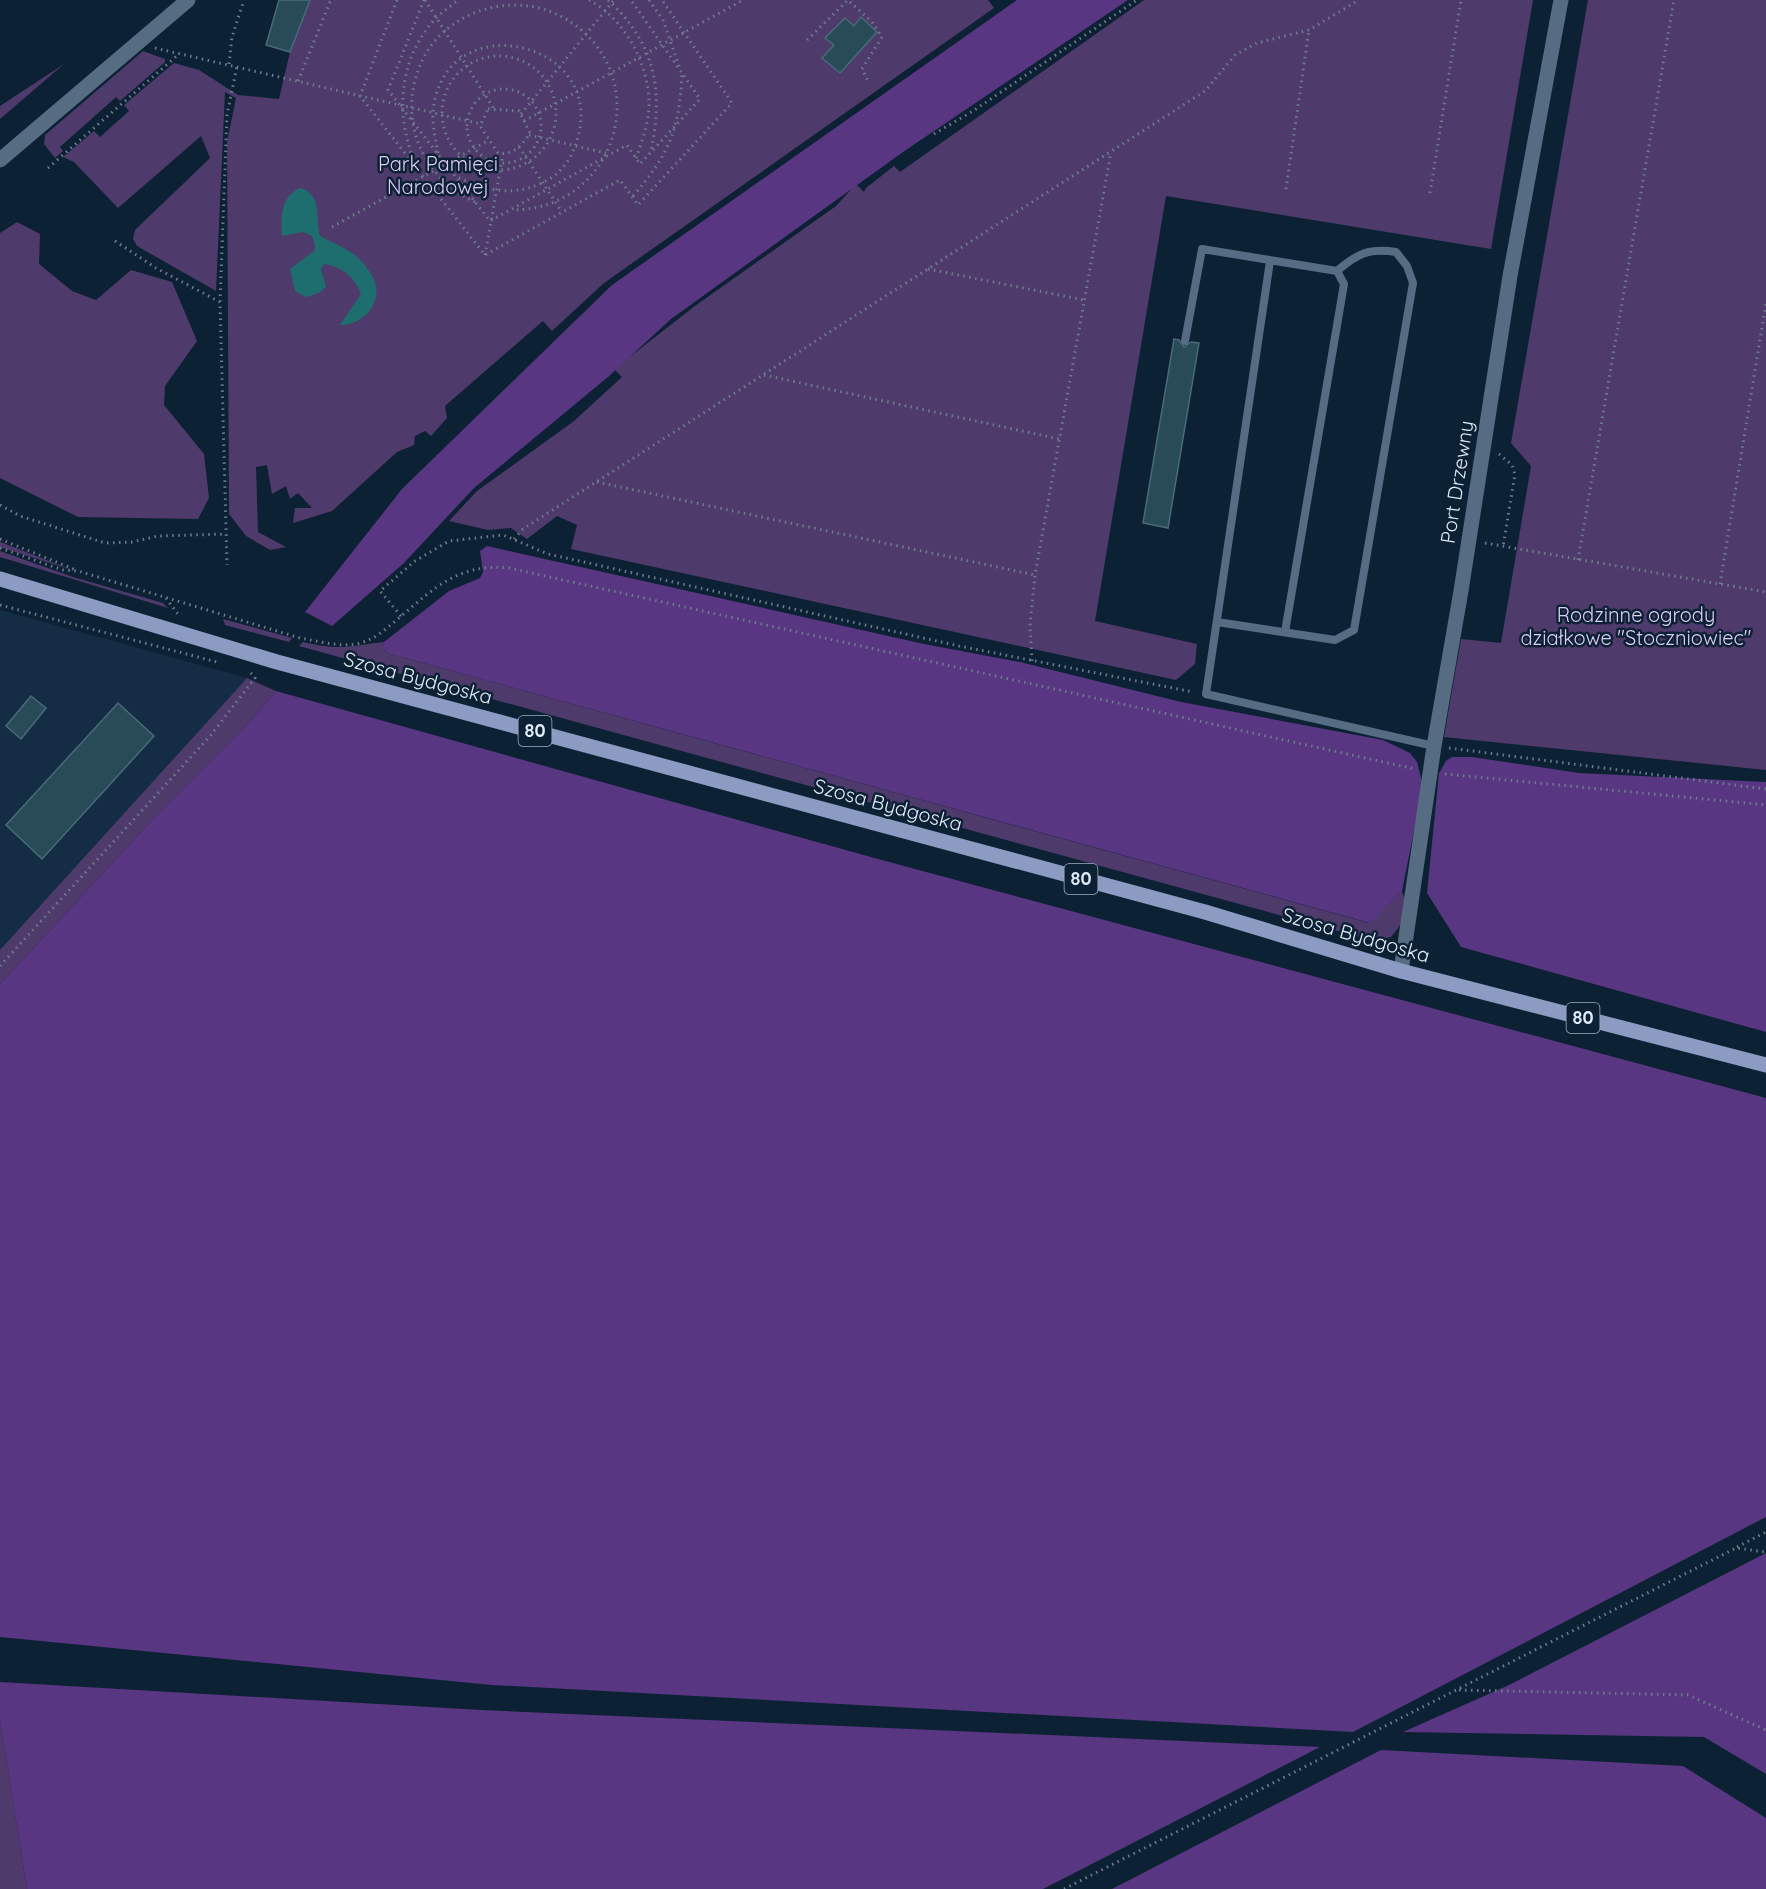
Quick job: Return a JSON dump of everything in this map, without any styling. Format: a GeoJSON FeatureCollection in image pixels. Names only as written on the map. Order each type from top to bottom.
{"type":"FeatureCollection","features":[{"type":"Feature","properties":{"kind":"main road","name":"Szosa Bydgoska"},"geometry":{"type":"LineString","coordinates":[[0,579],[277,662],[1194,909],[1401,971],[1766,1065]]}},
{"type":"Feature","properties":{"kind":"street"},"geometry":{"type":"LineString","coordinates":[[0,160],[188,0]]}},
{"type":"Feature","properties":{"kind":"street","name":"Port Drzewny"},"geometry":{"type":"LineString","coordinates":[[1401,971],[1434,746],[1510,276],[1561,0]]}},
{"type":"Feature","properties":{"kind":"lane"},"geometry":{"type":"LineString","coordinates":[[1185,341],[1202,249],[1337,271]]}},
{"type":"Feature","properties":{"kind":"lane"},"geometry":{"type":"LineString","coordinates":[[1217,622],[1335,640],[1354,630],[1413,283],[1407,266],[1396,252],[1376,249],[1352,257],[1337,271]]}},
{"type":"Feature","properties":{"kind":"lane"},"geometry":{"type":"LineString","coordinates":[[1270,261],[1206,694],[1434,746]]}},
{"type":"Feature","properties":{"kind":"lane"},"geometry":{"type":"LineString","coordinates":[[1285,633],[1344,284],[1337,271]]}},
{"type":"Feature","properties":{"kind":"path"},"geometry":{"type":"LineString","coordinates":[[229,64],[232,37],[244,0]]}},
{"type":"Feature","properties":{"kind":"path"},"geometry":{"type":"LineString","coordinates":[[298,81],[330,2],[334,0]]}},
{"type":"Feature","properties":{"kind":"path"},"geometry":{"type":"LineString","coordinates":[[360,96],[397,0]]}},
{"type":"Feature","properties":{"kind":"path"},"geometry":{"type":"LineString","coordinates":[[424,0],[494,109]]}},
{"type":"Feature","properties":{"kind":"path"},"geometry":{"type":"LineString","coordinates":[[424,0],[388,90],[490,221]]}},
{"type":"Feature","properties":{"kind":"path"},"geometry":{"type":"LineString","coordinates":[[417,168],[407,143],[402,107],[404,79],[410,60],[420,41],[436,18],[458,0]]}},
{"type":"Feature","properties":{"kind":"path"},"geometry":{"type":"LineString","coordinates":[[589,0],[605,11],[627,36],[639,58],[646,80],[649,105],[646,126],[636,158]]}},
{"type":"Feature","properties":{"kind":"path"},"geometry":{"type":"LineString","coordinates":[[608,0],[613,2],[637,33],[653,67],[658,108],[651,153]]}},
{"type":"Feature","properties":{"kind":"path"},"geometry":{"type":"LineString","coordinates":[[490,221],[627,145],[640,164],[700,99],[631,0]]}},
{"type":"Feature","properties":{"kind":"path"},"geometry":{"type":"LineString","coordinates":[[633,197],[659,164],[677,124],[682,74],[672,39],[663,20],[649,0]]}},
{"type":"Feature","properties":{"kind":"path"},"geometry":{"type":"LineString","coordinates":[[485,255],[620,180],[638,205],[732,103],[662,0]]}},
{"type":"Feature","properties":{"kind":"path"},"geometry":{"type":"LineString","coordinates":[[524,121],[743,0]]}},
{"type":"Feature","properties":{"kind":"path"},"geometry":{"type":"LineString","coordinates":[[807,40],[848,0],[872,22],[882,37],[862,69],[868,81]]}},
{"type":"Feature","properties":{"kind":"path"},"geometry":{"type":"LineString","coordinates":[[934,134],[1137,0]]}},
{"type":"Feature","properties":{"kind":"path"},"geometry":{"type":"LineString","coordinates":[[514,539],[523,529],[1205,91],[1235,55],[1257,43],[1309,30],[1359,0]]}},
{"type":"Feature","properties":{"kind":"path"},"geometry":{"type":"LineString","coordinates":[[1430,193],[1461,0]]}},
{"type":"Feature","properties":{"kind":"path"},"geometry":{"type":"LineString","coordinates":[[1578,560],[1674,0]]}},
{"type":"Feature","properties":{"kind":"path"},"geometry":{"type":"LineString","coordinates":[[521,114],[613,2]]}},
{"type":"Feature","properties":{"kind":"path"},"geometry":{"type":"LineString","coordinates":[[477,203],[457,194],[433,171],[417,143],[410,107],[420,64],[429,49],[445,31],[459,20],[481,10],[502,5],[522,5],[554,13],[586,34],[612,73],[617,97],[617,117],[607,155],[580,187],[555,202],[530,210],[511,210]]}},
{"type":"Feature","properties":{"kind":"path"},"geometry":{"type":"LineString","coordinates":[[1286,189],[1309,30]]}},
{"type":"Feature","properties":{"kind":"path"},"geometry":{"type":"LineString","coordinates":[[144,36],[155,48],[481,124]]}},
{"type":"Feature","properties":{"kind":"path"},"geometry":{"type":"LineString","coordinates":[[438,154],[433,113],[442,81],[462,59],[483,49],[512,45],[538,51],[559,67],[576,92],[581,112],[576,146],[565,165],[542,183],[522,191],[496,191],[455,176]]}},
{"type":"Feature","properties":{"kind":"path"},"geometry":{"type":"LineString","coordinates":[[48,168],[179,54]]}},
{"type":"Feature","properties":{"kind":"path"},"geometry":{"type":"LineString","coordinates":[[490,56],[516,58],[531,65],[547,82],[556,103],[554,127],[549,140],[529,162],[500,170],[477,166],[461,156],[444,132],[441,115],[446,90],[454,76],[466,65],[490,56]]}},
{"type":"Feature","properties":{"kind":"path"},"geometry":{"type":"LineString","coordinates":[[227,565],[220,302],[227,115],[237,66]]}},
{"type":"Feature","properties":{"kind":"path"},"geometry":{"type":"LineString","coordinates":[[503,89],[512,90],[531,101],[540,112],[542,127],[540,138],[526,158],[501,164],[481,156],[474,149],[468,134],[467,121],[474,105],[485,94],[503,89]]}},
{"type":"Feature","properties":{"kind":"path"},"geometry":{"type":"LineString","coordinates":[[360,96],[485,255]]}},
{"type":"Feature","properties":{"kind":"path"},"geometry":{"type":"LineString","coordinates":[[481,124],[488,109],[519,111],[529,135]]}},
{"type":"Feature","properties":{"kind":"path"},"geometry":{"type":"LineString","coordinates":[[481,124],[498,153],[503,154],[519,147],[529,135]]}},
{"type":"Feature","properties":{"kind":"path"},"geometry":{"type":"LineString","coordinates":[[529,135],[607,155]]}},
{"type":"Feature","properties":{"kind":"path"},"geometry":{"type":"LineString","coordinates":[[332,227],[489,140]]}},
{"type":"Feature","properties":{"kind":"path"},"geometry":{"type":"LineString","coordinates":[[519,147],[562,212]]}},
{"type":"Feature","properties":{"kind":"path"},"geometry":{"type":"LineString","coordinates":[[1032,661],[1030,627],[1035,575],[1111,152]]}},
{"type":"Feature","properties":{"kind":"path"},"geometry":{"type":"LineString","coordinates":[[485,255],[503,154]]}},
{"type":"Feature","properties":{"kind":"path"},"geometry":{"type":"LineString","coordinates":[[115,241],[156,268],[220,302]]}},
{"type":"Feature","properties":{"kind":"path"},"geometry":{"type":"LineString","coordinates":[[928,269],[1084,300]]}},
{"type":"Feature","properties":{"kind":"path"},"geometry":{"type":"LineString","coordinates":[[1720,584],[1766,303]]}},
{"type":"Feature","properties":{"kind":"path"},"geometry":{"type":"LineString","coordinates":[[764,375],[1059,439]]}},
{"type":"Feature","properties":{"kind":"path"},"geometry":{"type":"LineString","coordinates":[[1483,450],[1505,457],[1515,474],[1503,547]]}},
{"type":"Feature","properties":{"kind":"path"},"geometry":{"type":"LineString","coordinates":[[597,482],[1035,575]]}},
{"type":"Feature","properties":{"kind":"path"},"geometry":{"type":"LineString","coordinates":[[0,505],[20,516],[105,543],[132,542],[158,536],[226,534]]}},
{"type":"Feature","properties":{"kind":"path"},"geometry":{"type":"LineString","coordinates":[[401,616],[380,591],[415,561],[450,542],[503,536],[548,554],[1032,661],[1206,694]]}},
{"type":"Feature","properties":{"kind":"path"},"geometry":{"type":"LineString","coordinates":[[0,539],[78,571],[300,638],[338,645],[366,641],[386,630],[460,572],[489,566],[509,568],[1431,772],[1766,805]]}},
{"type":"Feature","properties":{"kind":"path"},"geometry":{"type":"LineString","coordinates":[[1469,540],[1766,592]]}},
{"type":"Feature","properties":{"kind":"path"},"geometry":{"type":"LineString","coordinates":[[0,548],[63,570],[78,571]]}},
{"type":"Feature","properties":{"kind":"path"},"geometry":{"type":"LineString","coordinates":[[0,605],[210,662],[223,662]]}},
{"type":"Feature","properties":{"kind":"path"},"geometry":{"type":"LineString","coordinates":[[0,966],[211,735],[255,678],[252,673],[243,669]]}},
{"type":"Feature","properties":{"kind":"path"},"geometry":{"type":"LineString","coordinates":[[1434,746],[1766,789]]}},
{"type":"Feature","properties":{"kind":"path"},"geometry":{"type":"LineString","coordinates":[[1064,1889],[1766,1532]]}},
{"type":"Feature","properties":{"kind":"path"},"geometry":{"type":"LineString","coordinates":[[1736,1548],[1766,1552]]}},
{"type":"Feature","properties":{"kind":"path"},"geometry":{"type":"LineString","coordinates":[[1457,1689],[1688,1695],[1751,1721],[1766,1730]]}},
{"type":"Feature","properties":{"kind":"shaded area"},"geometry":{"type":"Polygon","coordinates":[[[1017,0],[1128,0],[903,152],[671,319],[608,377],[474,488],[404,563],[332,626],[305,612],[402,489],[612,285],[1017,0]]]}},
{"type":"Feature","properties":{"kind":"shaded area"},"geometry":{"type":"Polygon","coordinates":[[[300,188],[307,191],[315,201],[320,236],[358,258],[374,281],[376,291],[373,306],[368,313],[355,322],[340,325],[361,294],[355,283],[342,270],[324,264],[321,269],[326,287],[319,293],[306,297],[295,291],[290,269],[314,251],[315,245],[312,236],[303,232],[282,236],[282,215],[285,202],[293,192],[300,188]]]}},
{"type":"Feature","properties":{"kind":"shaded area"},"geometry":{"type":"Polygon","coordinates":[[[487,546],[924,644],[1020,662],[1181,702],[1383,740],[1410,753],[1417,762],[1423,786],[1402,891],[1370,923],[387,653],[383,648],[384,642],[449,591],[480,578],[483,572],[480,551],[487,546]]]}},
{"type":"Feature","properties":{"kind":"shaded area"},"geometry":{"type":"Polygon","coordinates":[[[0,610],[247,678],[0,951],[0,610]]]}},
{"type":"Feature","properties":{"kind":"shaded area"},"geometry":{"type":"Polygon","coordinates":[[[276,691],[878,859],[1766,1098],[1766,1517],[1353,1732],[492,1685],[0,1637],[0,984],[153,819],[244,728],[276,691]]]}},
{"type":"Feature","properties":{"kind":"shaded area"},"geometry":{"type":"Polygon","coordinates":[[[1452,757],[1472,757],[1579,773],[1766,782],[1766,1032],[1461,947],[1427,893],[1439,773],[1446,761],[1452,757]]]}},
{"type":"Feature","properties":{"kind":"shaded area"},"geometry":{"type":"Polygon","coordinates":[[[1766,1553],[1766,1774],[1704,1737],[1403,1732],[1509,1685],[1766,1553]]]}},
{"type":"Feature","properties":{"kind":"shaded area"},"geometry":{"type":"Polygon","coordinates":[[[0,1682],[481,1710],[1320,1747],[1043,1889],[27,1889],[0,1720],[0,1682]]]}},
{"type":"Feature","properties":{"kind":"shaded area"},"geometry":{"type":"Polygon","coordinates":[[[1381,1750],[1683,1766],[1766,1818],[1766,1889],[1112,1889],[1381,1750]]]}},
{"type":"Feature","properties":{"kind":"green space","name":"Park Pamięci Narodowej"},"geometry":{"type":"Polygon","coordinates":[[[279,0],[988,0],[994,8],[604,283],[552,331],[543,321],[445,406],[447,418],[431,436],[425,431],[415,436],[414,445],[397,452],[332,511],[293,523],[295,508],[312,508],[298,493],[290,499],[286,486],[272,494],[267,465],[256,467],[258,532],[286,547],[270,550],[246,536],[229,514],[227,142],[236,98],[225,92],[216,291],[137,246],[133,239],[135,230],[210,158],[201,136],[118,208],[74,162],[63,157],[94,131],[100,137],[129,111],[124,105],[174,63],[199,70],[238,95],[279,99],[290,52],[266,45],[279,0]]]}},
{"type":"Feature","properties":{"kind":"green space"},"geometry":{"type":"Polygon","coordinates":[[[1144,0],[1533,0],[1491,249],[1166,196],[1095,621],[1197,644],[1195,664],[1176,680],[571,549],[577,525],[557,516],[527,539],[511,528],[488,530],[449,521],[477,491],[574,421],[622,377],[614,369],[695,306],[836,206],[856,184],[864,192],[894,166],[900,172],[1144,0]]]}},
{"type":"Feature","properties":{"kind":"green space","name":"Rodzinne ogrody działkowe \"Stoczniowiec\""},"geometry":{"type":"Polygon","coordinates":[[[1588,0],[1766,0],[1766,770],[1444,737],[1461,639],[1501,643],[1531,466],[1511,443],[1588,0]]]}},
{"type":"Feature","properties":{"kind":"green space"},"geometry":{"type":"Polygon","coordinates":[[[143,51],[165,59],[165,62],[120,101],[116,97],[60,147],[63,151],[55,158],[44,144],[45,135],[143,51]]]}},
{"type":"Feature","properties":{"kind":"green space"},"geometry":{"type":"Polygon","coordinates":[[[64,64],[0,119],[0,106],[64,64]]]}},
{"type":"Feature","properties":{"kind":"green space"},"geometry":{"type":"Polygon","coordinates":[[[17,222],[40,234],[39,264],[72,291],[96,300],[131,270],[172,282],[197,341],[165,386],[164,405],[204,454],[209,498],[198,519],[78,517],[0,478],[0,233],[17,222]]]}},
{"type":"Feature","properties":{"kind":"green space"},"geometry":{"type":"Polygon","coordinates":[[[0,542],[3,543],[72,570],[0,547],[0,542]]]}},
{"type":"Feature","properties":{"kind":"green space"},"geometry":{"type":"Polygon","coordinates":[[[0,551],[73,577],[163,603],[168,608],[0,557],[0,551]]]}},
{"type":"Feature","properties":{"kind":"green space"},"geometry":{"type":"Polygon","coordinates":[[[223,619],[292,638],[289,642],[225,625],[223,619]]]}},
{"type":"Feature","properties":{"kind":"green space"},"geometry":{"type":"Polygon","coordinates":[[[303,642],[336,647],[384,642],[383,648],[387,653],[1369,923],[1402,891],[1405,904],[1404,916],[1391,937],[1374,941],[299,646],[303,642]]]}},
{"type":"Feature","properties":{"kind":"green space"},"geometry":{"type":"Polygon","coordinates":[[[247,678],[276,691],[244,728],[153,819],[0,984],[0,950],[247,678]]]}},
{"type":"Feature","properties":{"kind":"green space"},"geometry":{"type":"Polygon","coordinates":[[[0,1719],[27,1889],[0,1889],[0,1719]]]}},
{"type":"Feature","properties":{"kind":"building"},"geometry":{"type":"Polygon","coordinates":[[[279,0],[310,0],[290,52],[266,45],[279,0]]]}},
{"type":"Feature","properties":{"kind":"building"},"geometry":{"type":"Polygon","coordinates":[[[861,17],[877,32],[840,73],[822,58],[834,45],[825,38],[845,18],[854,26],[861,17]]]}},
{"type":"Feature","properties":{"kind":"building"},"geometry":{"type":"Polygon","coordinates":[[[1174,339],[1179,340],[1184,347],[1191,342],[1199,343],[1168,528],[1143,523],[1174,339]]]}},
{"type":"Feature","properties":{"kind":"building"},"geometry":{"type":"Polygon","coordinates":[[[31,696],[46,708],[21,739],[6,726],[31,696]]]}},
{"type":"Feature","properties":{"kind":"building"},"geometry":{"type":"Polygon","coordinates":[[[118,703],[154,736],[42,859],[6,825],[118,703]]]}}]}
